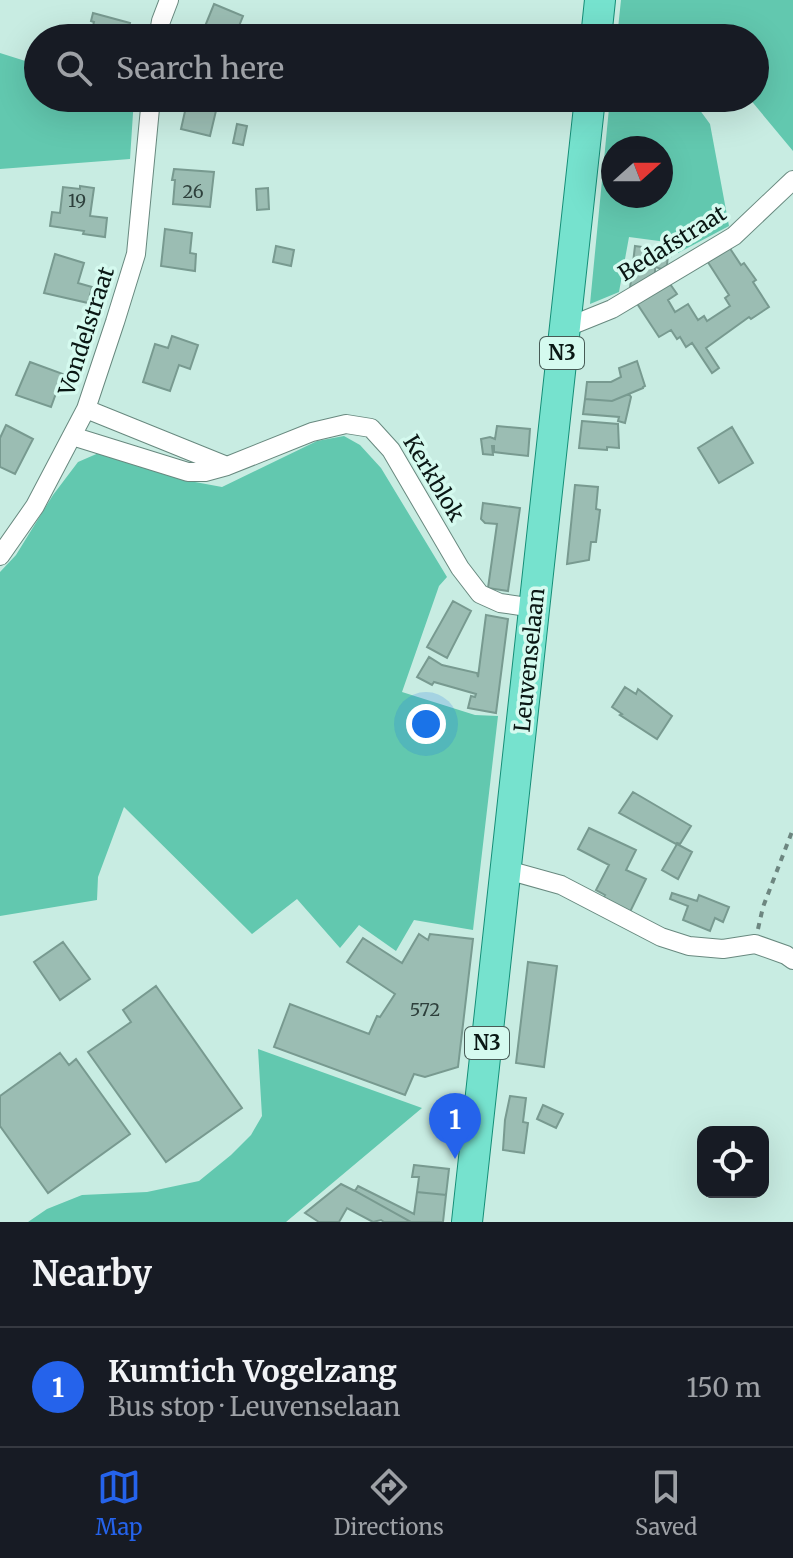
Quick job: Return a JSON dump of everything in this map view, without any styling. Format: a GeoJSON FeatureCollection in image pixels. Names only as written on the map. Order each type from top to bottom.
{"type":"FeatureCollection","features":[{"type":"Feature","properties":{"kind":"main road"},"geometry":{"type":"LineString","coordinates":[[597,24],[600,0]]}},
{"type":"Feature","properties":{"kind":"main road","name":"Leuvenselaan"},"geometry":{"type":"LineString","coordinates":[[467,1222],[588,112]]}},
{"type":"Feature","properties":{"kind":"street"},"geometry":{"type":"LineString","coordinates":[[160,24],[169,0]]}},
{"type":"Feature","properties":{"kind":"street","name":"Vondelstraat"},"geometry":{"type":"LineString","coordinates":[[0,556],[35,506],[86,409],[136,254],[150,112]]}},
{"type":"Feature","properties":{"kind":"street","name":"Bedafstraat"},"geometry":{"type":"LineString","coordinates":[[565,328],[612,309],[734,236],[793,180]]}},
{"type":"Feature","properties":{"kind":"street"},"geometry":{"type":"LineString","coordinates":[[86,409],[227,466]]}},
{"type":"Feature","properties":{"kind":"street","name":"Kerkblok"},"geometry":{"type":"LineString","coordinates":[[72,436],[188,472],[205,472],[323,429],[346,424],[371,428],[391,450],[460,568],[480,594],[500,603],[534,608]]}},
{"type":"Feature","properties":{"kind":"street"},"geometry":{"type":"LineString","coordinates":[[507,870],[561,885],[661,937],[689,946],[723,949],[755,944],[793,960]]}},
{"type":"Feature","properties":{"kind":"path"},"geometry":{"type":"LineString","coordinates":[[755,944],[763,907],[793,829]]}},
{"type":"Feature","properties":{"kind":"green space"},"geometry":{"type":"Polygon","coordinates":[[[621,0],[793,0],[793,151],[761,112],[769,112],[769,24],[618,24],[621,0]]]}},
{"type":"Feature","properties":{"kind":"green space"},"geometry":{"type":"Polygon","coordinates":[[[0,53],[24,61],[24,112],[133,112],[130,159],[0,169],[0,53]]]}},
{"type":"Feature","properties":{"kind":"green space"},"geometry":{"type":"Polygon","coordinates":[[[609,112],[701,112],[710,124],[729,226],[678,253],[674,243],[629,237],[619,292],[590,304],[601,191],[601,208],[673,208],[673,136],[606,136],[609,112]]]}},
{"type":"Feature","properties":{"kind":"green space"},"geometry":{"type":"Polygon","coordinates":[[[344,436],[360,445],[381,468],[447,577],[439,586],[402,692],[475,715],[498,716],[473,930],[414,920],[396,951],[359,925],[340,948],[297,899],[252,934],[124,807],[98,877],[97,900],[0,916],[0,572],[16,555],[53,495],[78,462],[101,452],[195,482],[222,487],[317,441],[344,436]]]}},
{"type":"Feature","properties":{"kind":"green space"},"geometry":{"type":"Polygon","coordinates":[[[258,1049],[422,1108],[286,1222],[28,1222],[47,1209],[82,1195],[147,1192],[199,1181],[251,1135],[262,1116],[258,1049]]]}},
{"type":"Feature","properties":{"kind":"building"},"geometry":{"type":"Polygon","coordinates":[[[214,4],[243,16],[240,24],[206,24],[214,4]]]}},
{"type":"Feature","properties":{"kind":"building"},"geometry":{"type":"Polygon","coordinates":[[[93,13],[130,23],[94,24],[93,13]]]}},
{"type":"Feature","properties":{"kind":"building"},"geometry":{"type":"Polygon","coordinates":[[[185,112],[216,112],[210,136],[181,129],[185,112]]]}},
{"type":"Feature","properties":{"kind":"building"},"geometry":{"type":"Polygon","coordinates":[[[237,124],[247,126],[243,145],[233,143],[237,124]]]}},
{"type":"Feature","properties":{"kind":"building"},"geometry":{"type":"Polygon","coordinates":[[[174,169],[214,172],[210,207],[173,204],[174,169]]]}},
{"type":"Feature","properties":{"kind":"building"},"geometry":{"type":"Polygon","coordinates":[[[80,186],[94,188],[90,216],[107,218],[105,237],[50,226],[52,212],[60,213],[63,187],[80,189],[80,186]]]}},
{"type":"Feature","properties":{"kind":"building"},"geometry":{"type":"Polygon","coordinates":[[[268,188],[269,209],[257,210],[256,189],[268,188]]]}},
{"type":"Feature","properties":{"kind":"building"},"geometry":{"type":"Polygon","coordinates":[[[165,229],[192,233],[190,253],[196,254],[195,271],[161,266],[165,229]]]}},
{"type":"Feature","properties":{"kind":"building"},"geometry":{"type":"Polygon","coordinates":[[[725,241],[741,265],[744,263],[756,280],[753,282],[769,307],[751,319],[749,317],[706,348],[719,368],[712,373],[692,343],[686,347],[671,330],[659,337],[636,302],[668,281],[677,294],[668,300],[675,312],[688,304],[698,320],[704,316],[707,321],[730,306],[725,298],[729,295],[704,256],[725,241]]]}},
{"type":"Feature","properties":{"kind":"building"},"geometry":{"type":"Polygon","coordinates":[[[276,246],[294,250],[291,266],[273,262],[276,246]]]}},
{"type":"Feature","properties":{"kind":"building"},"geometry":{"type":"Polygon","coordinates":[[[635,246],[672,251],[671,256],[668,255],[667,265],[662,269],[655,267],[655,274],[630,288],[635,246]]]}},
{"type":"Feature","properties":{"kind":"building"},"geometry":{"type":"Polygon","coordinates":[[[55,254],[84,263],[78,283],[92,287],[88,303],[44,293],[55,254]]]}},
{"type":"Feature","properties":{"kind":"building"},"geometry":{"type":"Polygon","coordinates":[[[172,336],[198,345],[190,369],[179,365],[170,391],[143,382],[155,344],[168,348],[172,336]]]}},
{"type":"Feature","properties":{"kind":"building"},"geometry":{"type":"Polygon","coordinates":[[[637,361],[643,388],[612,401],[585,399],[587,382],[611,382],[621,377],[619,368],[637,361]]]}},
{"type":"Feature","properties":{"kind":"building"},"geometry":{"type":"Polygon","coordinates":[[[30,362],[63,374],[51,407],[16,395],[30,362]]]}},
{"type":"Feature","properties":{"kind":"building"},"geometry":{"type":"Polygon","coordinates":[[[629,394],[625,423],[618,421],[619,417],[583,414],[585,399],[612,401],[629,394]]]}},
{"type":"Feature","properties":{"kind":"building"},"geometry":{"type":"Polygon","coordinates":[[[582,421],[618,424],[619,448],[579,448],[582,421]]]}},
{"type":"Feature","properties":{"kind":"building"},"geometry":{"type":"Polygon","coordinates":[[[6,425],[33,439],[15,474],[0,467],[0,438],[6,425]]]}},
{"type":"Feature","properties":{"kind":"building"},"geometry":{"type":"Polygon","coordinates":[[[497,426],[530,429],[528,456],[494,452],[494,446],[493,455],[483,454],[481,439],[495,439],[497,426]]]}},
{"type":"Feature","properties":{"kind":"building"},"geometry":{"type":"Polygon","coordinates":[[[732,427],[753,463],[719,483],[698,448],[732,427]]]}},
{"type":"Feature","properties":{"kind":"building"},"geometry":{"type":"Polygon","coordinates":[[[575,485],[598,487],[596,509],[600,510],[596,542],[591,542],[589,560],[567,564],[575,485]]]}},
{"type":"Feature","properties":{"kind":"building"},"geometry":{"type":"Polygon","coordinates":[[[483,503],[520,508],[508,591],[488,588],[497,524],[485,523],[481,519],[483,503]]]}},
{"type":"Feature","properties":{"kind":"building"},"geometry":{"type":"Polygon","coordinates":[[[453,601],[471,611],[447,658],[427,647],[453,601]]]}},
{"type":"Feature","properties":{"kind":"building"},"geometry":{"type":"Polygon","coordinates":[[[486,615],[508,619],[496,713],[468,708],[471,696],[475,697],[476,694],[434,682],[432,685],[417,677],[429,657],[442,665],[477,673],[478,677],[486,615]]]}},
{"type":"Feature","properties":{"kind":"building"},"geometry":{"type":"Polygon","coordinates":[[[625,687],[636,694],[638,689],[672,716],[657,739],[612,707],[625,687]]]}},
{"type":"Feature","properties":{"kind":"building"},"geometry":{"type":"Polygon","coordinates":[[[633,792],[691,826],[680,844],[619,813],[633,792]]]}},
{"type":"Feature","properties":{"kind":"building"},"geometry":{"type":"Polygon","coordinates":[[[589,828],[636,850],[626,870],[646,879],[630,912],[603,898],[605,895],[596,890],[609,865],[578,849],[589,828]]]}},
{"type":"Feature","properties":{"kind":"building"},"geometry":{"type":"Polygon","coordinates":[[[677,844],[692,852],[678,879],[662,870],[677,844]]]}},
{"type":"Feature","properties":{"kind":"building"},"geometry":{"type":"Polygon","coordinates":[[[672,893],[697,901],[699,895],[729,907],[723,922],[715,918],[710,931],[683,920],[688,906],[670,899],[672,893]]]}},
{"type":"Feature","properties":{"kind":"building"},"geometry":{"type":"Polygon","coordinates":[[[419,934],[428,940],[430,934],[473,939],[458,1067],[425,1077],[414,1074],[405,1095],[274,1047],[290,1004],[369,1034],[377,1016],[380,1017],[395,994],[347,962],[363,938],[402,963],[419,934]]]}},
{"type":"Feature","properties":{"kind":"building"},"geometry":{"type":"Polygon","coordinates":[[[63,942],[90,979],[60,1000],[34,962],[63,942]]]}},
{"type":"Feature","properties":{"kind":"building"},"geometry":{"type":"Polygon","coordinates":[[[528,962],[557,966],[544,1067],[516,1063],[528,962]]]}},
{"type":"Feature","properties":{"kind":"building"},"geometry":{"type":"Polygon","coordinates":[[[156,986],[242,1108],[166,1162],[88,1052],[131,1022],[123,1010],[156,986]]]}},
{"type":"Feature","properties":{"kind":"building"},"geometry":{"type":"Polygon","coordinates":[[[60,1053],[69,1065],[76,1059],[130,1134],[48,1193],[0,1126],[0,1096],[60,1053]]]}},
{"type":"Feature","properties":{"kind":"building"},"geometry":{"type":"Polygon","coordinates":[[[510,1096],[526,1098],[523,1122],[528,1123],[524,1153],[503,1150],[510,1096]]]}},
{"type":"Feature","properties":{"kind":"building"},"geometry":{"type":"Polygon","coordinates":[[[543,1105],[563,1114],[556,1128],[537,1119],[543,1105]]]}},
{"type":"Feature","properties":{"kind":"building"},"geometry":{"type":"Polygon","coordinates":[[[414,1165],[449,1169],[446,1195],[417,1192],[419,1177],[412,1177],[414,1165]]]}},
{"type":"Feature","properties":{"kind":"building"},"geometry":{"type":"Polygon","coordinates":[[[341,1184],[411,1222],[373,1222],[347,1208],[339,1222],[319,1222],[305,1213],[341,1184]]]}},
{"type":"Feature","properties":{"kind":"building"},"geometry":{"type":"Polygon","coordinates":[[[358,1186],[414,1214],[417,1192],[446,1195],[443,1222],[411,1222],[355,1191],[358,1186]]]}},
{"type":"Feature","properties":{"kind":"place","name":"Kumtich Vogelzang"},"geometry":{"type":"Point","coordinates":[455,1159]}}]}
